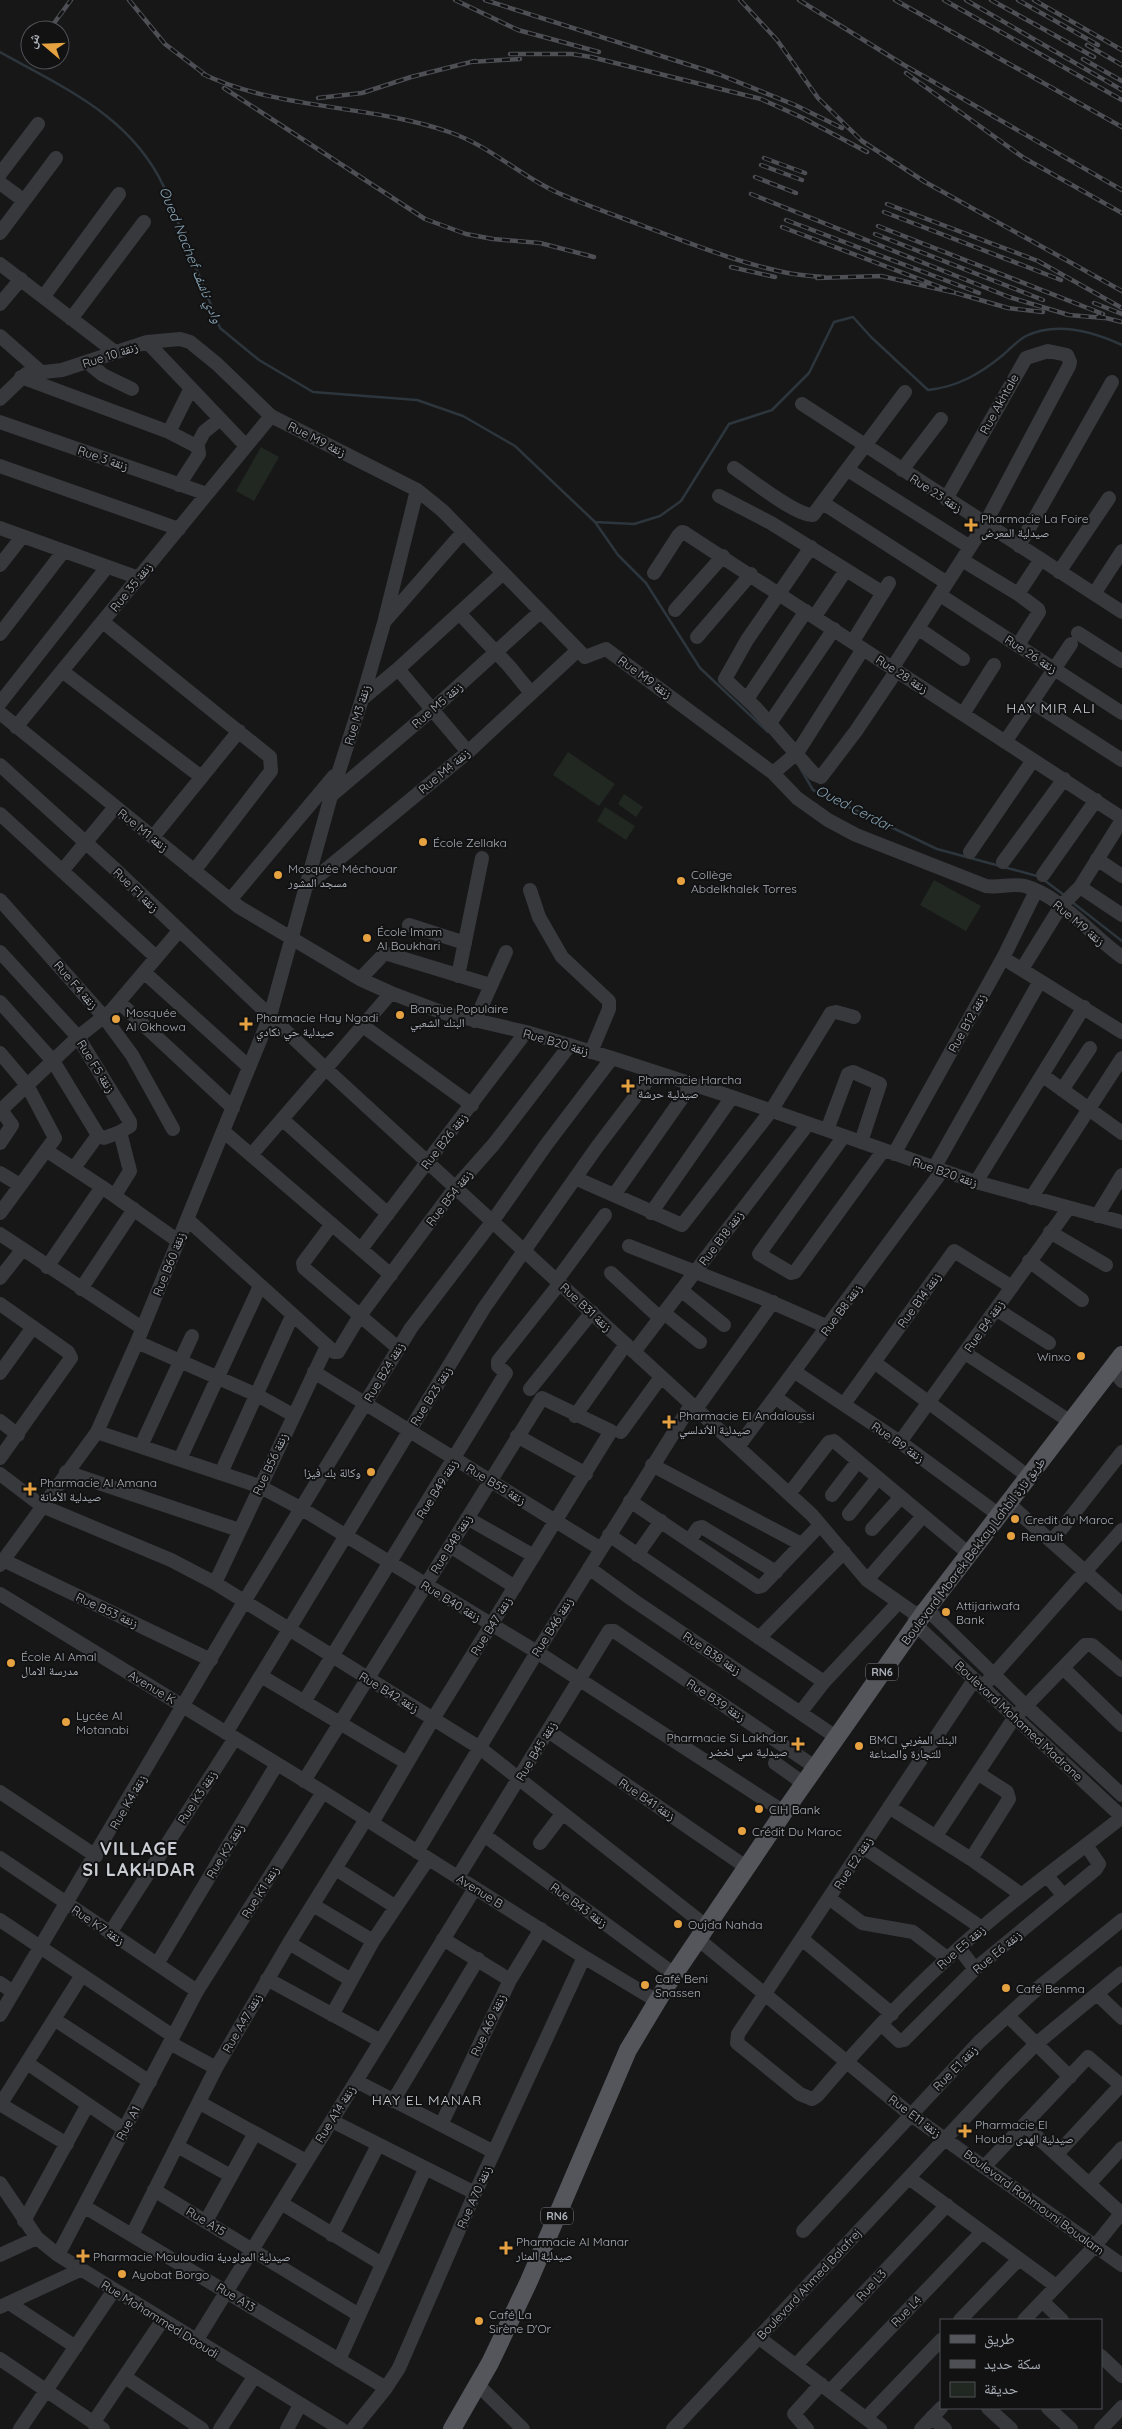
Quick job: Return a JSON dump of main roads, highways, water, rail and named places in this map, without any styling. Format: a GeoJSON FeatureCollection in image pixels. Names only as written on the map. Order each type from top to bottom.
{"type":"FeatureCollection","features":[{"type":"Feature","properties":{"kind":"main road","name":"Boulevard Mbarek Bekkay Lahbil طريق تازة"},"geometry":{"type":"LineString","coordinates":[[452,2429],[478,2385],[533,2272],[628,2050],[657,2001],[746,1867],[919,1616],[1071,1422],[1118,1368]]}},
{"type":"Feature","properties":{"kind":"waterway","name":"Oued Nachef وادي ناشف"},"geometry":{"type":"LineString","coordinates":[[0,52],[94,106],[133,141],[150,162],[164,187],[220,328],[259,360],[313,392],[417,400],[463,416],[515,446],[595,522],[634,524],[660,516],[681,501],[729,424],[772,410],[809,373],[834,322],[853,317],[871,337],[928,390],[949,386],[977,374],[1026,336],[1050,329],[1087,332],[1122,345]]}},
{"type":"Feature","properties":{"kind":"waterway","name":"Oued Cerdar"},"geometry":{"type":"LineString","coordinates":[[595,522],[618,555],[646,583],[700,668],[768,732]]}},
{"type":"Feature","properties":{"kind":"waterway","name":"Oued Cerdar"},"geometry":{"type":"LineString","coordinates":[[799,766],[813,790],[937,849],[1037,876]]}},
{"type":"Feature","properties":{"kind":"waterway","name":"Oued Cerdar"},"geometry":{"type":"LineString","coordinates":[[1044,880],[1064,895]]}},
{"type":"Feature","properties":{"kind":"waterway","name":"Oued Cerdar"},"geometry":{"type":"LineString","coordinates":[[1072,902],[1122,941]]}},
{"type":"Feature","properties":{"kind":"railway"},"geometry":{"type":"LineString","coordinates":[[56,20],[71,0]]}},
{"type":"Feature","properties":{"kind":"railway"},"geometry":{"type":"LineString","coordinates":[[129,0],[165,44],[207,76]]}},
{"type":"Feature","properties":{"kind":"railway"},"geometry":{"type":"LineString","coordinates":[[455,0],[518,30],[599,52]]}},
{"type":"Feature","properties":{"kind":"railway"},"geometry":{"type":"LineString","coordinates":[[485,0],[718,74],[795,105],[842,128]]}},
{"type":"Feature","properties":{"kind":"railway"},"geometry":{"type":"LineString","coordinates":[[740,0],[777,40],[818,98],[862,141],[925,182],[1122,291]]}},
{"type":"Feature","properties":{"kind":"railway"},"geometry":{"type":"LineString","coordinates":[[799,0],[904,65],[1122,190]]}},
{"type":"Feature","properties":{"kind":"railway"},"geometry":{"type":"LineString","coordinates":[[895,0],[1122,127]]}},
{"type":"Feature","properties":{"kind":"railway"},"geometry":{"type":"LineString","coordinates":[[944,0],[1122,100]]}},
{"type":"Feature","properties":{"kind":"railway"},"geometry":{"type":"LineString","coordinates":[[966,0],[1122,90]]}},
{"type":"Feature","properties":{"kind":"railway"},"geometry":{"type":"LineString","coordinates":[[991,0],[1094,57]]}},
{"type":"Feature","properties":{"kind":"railway"},"geometry":{"type":"LineString","coordinates":[[1018,0],[1098,45]]}},
{"type":"Feature","properties":{"kind":"railway"},"geometry":{"type":"LineString","coordinates":[[1034,0],[1122,50]]}},
{"type":"Feature","properties":{"kind":"railway"},"geometry":{"type":"LineString","coordinates":[[1087,45],[1122,65]]}},
{"type":"Feature","properties":{"kind":"railway"},"geometry":{"type":"LineString","coordinates":[[510,54],[572,54],[591,57],[761,99],[803,118],[867,152]]}},
{"type":"Feature","properties":{"kind":"railway"},"geometry":{"type":"LineString","coordinates":[[470,62],[520,59]]}},
{"type":"Feature","properties":{"kind":"railway"},"geometry":{"type":"LineString","coordinates":[[1083,59],[1122,81]]}},
{"type":"Feature","properties":{"kind":"railway"},"geometry":{"type":"LineString","coordinates":[[318,98],[362,93],[411,77],[475,61]]}},
{"type":"Feature","properties":{"kind":"railway"},"geometry":{"type":"LineString","coordinates":[[906,73],[1024,158],[1122,213]]}},
{"type":"Feature","properties":{"kind":"railway"},"geometry":{"type":"LineString","coordinates":[[203,74],[232,86],[262,94],[293,101],[387,116],[449,132],[477,144],[554,191],[588,205],[731,258],[788,273],[824,277]]}},
{"type":"Feature","properties":{"kind":"railway"},"geometry":{"type":"LineString","coordinates":[[224,88],[425,219],[466,234],[493,239],[540,243],[594,257]]}},
{"type":"Feature","properties":{"kind":"railway"},"geometry":{"type":"LineString","coordinates":[[764,158],[805,173]]}},
{"type":"Feature","properties":{"kind":"railway"},"geometry":{"type":"LineString","coordinates":[[761,165],[802,180]]}},
{"type":"Feature","properties":{"kind":"railway"},"geometry":{"type":"LineString","coordinates":[[755,177],[796,193]]}},
{"type":"Feature","properties":{"kind":"railway"},"geometry":{"type":"LineString","coordinates":[[751,194],[1009,297],[1069,315],[1104,318]]}},
{"type":"Feature","properties":{"kind":"railway"},"geometry":{"type":"LineString","coordinates":[[887,204],[1038,261],[1122,308]]}},
{"type":"Feature","properties":{"kind":"railway"},"geometry":{"type":"LineString","coordinates":[[884,212],[1061,280]]}},
{"type":"Feature","properties":{"kind":"railway"},"geometry":{"type":"LineString","coordinates":[[786,220],[979,293]]}},
{"type":"Feature","properties":{"kind":"railway"},"geometry":{"type":"LineString","coordinates":[[878,226],[1103,314]]}},
{"type":"Feature","properties":{"kind":"railway"},"geometry":{"type":"LineString","coordinates":[[782,227],[956,293],[881,276],[817,278]]}},
{"type":"Feature","properties":{"kind":"railway"},"geometry":{"type":"LineString","coordinates":[[875,234],[1043,300]]}},
{"type":"Feature","properties":{"kind":"railway"},"geometry":{"type":"LineString","coordinates":[[731,267],[775,277]]}},
{"type":"Feature","properties":{"kind":"railway"},"geometry":{"type":"LineString","coordinates":[[956,293],[1008,308],[1043,312]]}},
{"type":"Feature","properties":{"kind":"railway"},"geometry":{"type":"LineString","coordinates":[[1094,303],[1122,314]]}},
{"type":"Feature","properties":{"kind":"railway"},"geometry":{"type":"LineString","coordinates":[[1098,316],[1122,322]]}},
{"type":"Feature","properties":{"kind":"place","name":"Pharmacie La Foire صيدلية المعرض"},"geometry":{"type":"Point","coordinates":[971,525]}},
{"type":"Feature","properties":{"kind":"place","name":"École Zellaka"},"geometry":{"type":"Point","coordinates":[423,842]}},
{"type":"Feature","properties":{"kind":"place","name":"Mosquée Méchouar مسجد المشور"},"geometry":{"type":"Point","coordinates":[278,875]}},
{"type":"Feature","properties":{"kind":"place","name":"Collège Abdelkhalek Torres"},"geometry":{"type":"Point","coordinates":[681,881]}},
{"type":"Feature","properties":{"kind":"place","name":"École Imam Al Boukhari"},"geometry":{"type":"Point","coordinates":[367,938]}},
{"type":"Feature","properties":{"kind":"place","name":"Banque Populaire البنك الشعبي"},"geometry":{"type":"Point","coordinates":[400,1015]}},
{"type":"Feature","properties":{"kind":"place","name":"Mosquée Al Okhowa"},"geometry":{"type":"Point","coordinates":[116,1019]}},
{"type":"Feature","properties":{"kind":"place","name":"Pharmacie Hay Ngadi صيدلية حي نكادي"},"geometry":{"type":"Point","coordinates":[246,1024]}},
{"type":"Feature","properties":{"kind":"place","name":"Pharmacie Harcha صيدلية حرشة"},"geometry":{"type":"Point","coordinates":[628,1086]}},
{"type":"Feature","properties":{"kind":"place","name":"Winxo"},"geometry":{"type":"Point","coordinates":[1081,1356]}},
{"type":"Feature","properties":{"kind":"place","name":"Pharmacie El Andaloussi صيدلية الأندلسي"},"geometry":{"type":"Point","coordinates":[669,1422]}},
{"type":"Feature","properties":{"kind":"place","name":"وكالة بك فيزا"},"geometry":{"type":"Point","coordinates":[371,1472]}},
{"type":"Feature","properties":{"kind":"place","name":"Pharmacie Al Amana صيدلية الأمانة"},"geometry":{"type":"Point","coordinates":[30,1489]}},
{"type":"Feature","properties":{"kind":"place","name":"Credit du Maroc"},"geometry":{"type":"Point","coordinates":[1015,1519]}},
{"type":"Feature","properties":{"kind":"place","name":"Renault"},"geometry":{"type":"Point","coordinates":[1011,1536]}},
{"type":"Feature","properties":{"kind":"place","name":"Attijariwafa Bank"},"geometry":{"type":"Point","coordinates":[946,1612]}},
{"type":"Feature","properties":{"kind":"place","name":"École Al Amal مدرسة الامال"},"geometry":{"type":"Point","coordinates":[11,1663]}},
{"type":"Feature","properties":{"kind":"place","name":"Lycée Al Motanabi"},"geometry":{"type":"Point","coordinates":[66,1722]}},
{"type":"Feature","properties":{"kind":"place","name":"Pharmacie Si Lakhdar صيدلية سي لخضر"},"geometry":{"type":"Point","coordinates":[798,1744]}},
{"type":"Feature","properties":{"kind":"place","name":"BMCI البنك المغربي للتجارة والصناعة"},"geometry":{"type":"Point","coordinates":[859,1746]}},
{"type":"Feature","properties":{"kind":"place","name":"CIH Bank"},"geometry":{"type":"Point","coordinates":[759,1809]}},
{"type":"Feature","properties":{"kind":"place","name":"Crédit Du Maroc"},"geometry":{"type":"Point","coordinates":[742,1831]}},
{"type":"Feature","properties":{"kind":"place","name":"Oujda Nahda"},"geometry":{"type":"Point","coordinates":[678,1924]}},
{"type":"Feature","properties":{"kind":"place","name":"Café Beni Snassen"},"geometry":{"type":"Point","coordinates":[645,1985]}},
{"type":"Feature","properties":{"kind":"place","name":"Café Benma"},"geometry":{"type":"Point","coordinates":[1006,1988]}},
{"type":"Feature","properties":{"kind":"place","name":"Pharmacie El Houda صيدلية الهدى"},"geometry":{"type":"Point","coordinates":[965,2131]}},
{"type":"Feature","properties":{"kind":"place","name":"Pharmacie Al Manar صيدلية المنار"},"geometry":{"type":"Point","coordinates":[506,2248]}},
{"type":"Feature","properties":{"kind":"place","name":"Pharmacie Mouloudia صيدلية المولودية"},"geometry":{"type":"Point","coordinates":[83,2256]}},
{"type":"Feature","properties":{"kind":"place","name":"Ayobat Borgo"},"geometry":{"type":"Point","coordinates":[122,2274]}},
{"type":"Feature","properties":{"kind":"place","name":"Café La Sirène D'Or"},"geometry":{"type":"Point","coordinates":[479,2321]}},
{"type":"Feature","properties":{"kind":"district","name":"HAY MIR ALI"},"geometry":{"type":"Point","coordinates":[1051,708]}},
{"type":"Feature","properties":{"kind":"district","name":"VILLAGE SI LAKHDAR"},"geometry":{"type":"Point","coordinates":[139,1858]}},
{"type":"Feature","properties":{"kind":"district","name":"HAY EL MANAR"},"geometry":{"type":"Point","coordinates":[427,2100]}}]}
